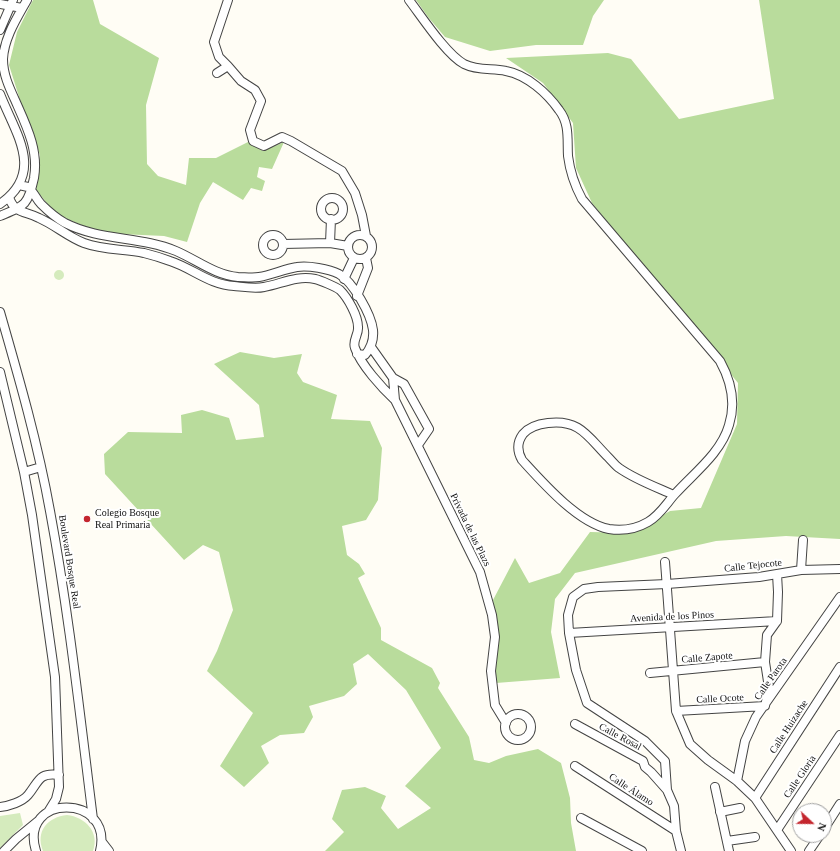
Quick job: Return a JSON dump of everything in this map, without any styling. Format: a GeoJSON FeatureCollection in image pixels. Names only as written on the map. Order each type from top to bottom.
{"type":"FeatureCollection","features":[{"type":"Feature","properties":{"kind":"street"},"geometry":{"type":"LineString","coordinates":[[0,216],[16,210],[27,201],[31,189],[35,166],[33,144],[30,134],[8,84],[3,60],[5,47],[9,36],[27,0]]}},
{"type":"Feature","properties":{"kind":"street"},"geometry":{"type":"LineString","coordinates":[[228,0],[214,42],[219,57],[241,81],[255,90],[261,101],[250,130],[254,140],[264,146],[282,137],[342,171],[355,194],[362,215],[366,236],[371,242],[372,249],[369,256],[358,260],[349,253],[348,246],[354,236],[362,215]]}},
{"type":"Feature","properties":{"kind":"street"},"geometry":{"type":"LineString","coordinates":[[409,0],[443,44],[458,60],[475,68],[505,71],[519,76],[536,87],[556,106],[568,126],[568,157],[571,174],[582,199],[720,361],[730,384],[732,402],[731,418],[723,441],[706,462],[674,495],[660,513],[640,526],[616,530],[600,526],[586,520],[565,503],[522,460],[518,451],[519,441],[524,433],[545,424],[561,422],[573,425],[583,431],[618,468],[643,482],[674,495]]}},
{"type":"Feature","properties":{"kind":"street"},"geometry":{"type":"LineString","coordinates":[[0,4],[12,3],[22,8]]}},
{"type":"Feature","properties":{"kind":"street"},"geometry":{"type":"LineString","coordinates":[[0,30],[3,14],[12,3]]}},
{"type":"Feature","properties":{"kind":"street"},"geometry":{"type":"LineString","coordinates":[[3,14],[18,17]]}},
{"type":"Feature","properties":{"kind":"street"},"geometry":{"type":"LineString","coordinates":[[217,73],[228,66]]}},
{"type":"Feature","properties":{"kind":"street"},"geometry":{"type":"LineString","coordinates":[[0,94],[23,147],[24,166],[23,175],[19,185],[9,197],[0,204]]}},
{"type":"Feature","properties":{"kind":"street"},"geometry":{"type":"LineString","coordinates":[[9,197],[12,206],[16,210],[41,219],[68,236],[84,243],[96,247],[145,253],[172,261],[207,279],[232,286],[264,288],[300,278],[314,279],[339,289],[355,312],[358,328],[354,345],[357,354],[365,355],[371,348],[372,330],[366,310],[352,287],[339,275],[323,268],[299,266],[259,277],[236,277],[215,271],[177,252],[149,242],[108,237],[68,224],[53,215],[41,204],[31,189],[19,185]]}},
{"type":"Feature","properties":{"kind":"street"},"geometry":{"type":"LineString","coordinates":[[330,243],[331,219]]}},
{"type":"Feature","properties":{"kind":"street"},"geometry":{"type":"LineString","coordinates":[[354,236],[366,236]]}},
{"type":"Feature","properties":{"kind":"street"},"geometry":{"type":"LineString","coordinates":[[283,244],[330,243],[348,246]]}},
{"type":"Feature","properties":{"kind":"street"},"geometry":{"type":"LineString","coordinates":[[344,279],[354,258]]}},
{"type":"Feature","properties":{"kind":"street"},"geometry":{"type":"LineString","coordinates":[[357,296],[368,268],[366,258]]}},
{"type":"Feature","properties":{"kind":"street","name":"Boulevard Bosque Real"},"geometry":{"type":"LineString","coordinates":[[0,312],[18,374],[50,510],[64,594],[93,819],[100,830],[102,842]]}},
{"type":"Feature","properties":{"kind":"street"},"geometry":{"type":"LineString","coordinates":[[371,348],[393,378],[404,384],[429,429],[418,445]]}},
{"type":"Feature","properties":{"kind":"street","name":"Privada de las Plazs"},"geometry":{"type":"LineString","coordinates":[[357,354],[382,389],[395,400]]}},
{"type":"Feature","properties":{"kind":"street"},"geometry":{"type":"LineString","coordinates":[[0,372],[24,472],[32,515],[55,677],[60,775],[56,799],[48,812]]}},
{"type":"Feature","properties":{"kind":"street"},"geometry":{"type":"LineString","coordinates":[[382,389],[393,378]]}},
{"type":"Feature","properties":{"kind":"street","name":"Privada de las Plazs"},"geometry":{"type":"LineString","coordinates":[[393,378],[395,400],[480,572],[492,614],[495,637],[491,671],[495,705],[506,723]]}},
{"type":"Feature","properties":{"kind":"street"},"geometry":{"type":"LineString","coordinates":[[24,472],[41,467]]}},
{"type":"Feature","properties":{"kind":"street"},"geometry":{"type":"LineString","coordinates":[[802,570],[803,540]]}},
{"type":"Feature","properties":{"kind":"street"},"geometry":{"type":"LineString","coordinates":[[665,562],[676,711],[690,744],[708,760],[737,781],[755,798],[791,851]]}},
{"type":"Feature","properties":{"kind":"street","name":"Calle Tejocote"},"geometry":{"type":"LineString","coordinates":[[667,790],[665,761],[645,741],[587,703],[576,670],[569,633],[568,615],[573,597],[584,589],[598,587],[667,584],[777,574],[802,570],[840,569]]}},
{"type":"Feature","properties":{"kind":"street"},"geometry":{"type":"LineString","coordinates":[[765,706],[769,688],[765,662],[767,635],[777,621],[777,574]]}},
{"type":"Feature","properties":{"kind":"street","name":"Calle Parota"},"geometry":{"type":"LineString","coordinates":[[737,781],[745,741],[756,717],[840,597]]}},
{"type":"Feature","properties":{"kind":"street","name":"Avenida de los Pinos"},"geometry":{"type":"LineString","coordinates":[[569,633],[777,621]]}},
{"type":"Feature","properties":{"kind":"street","name":"Calle Zapote"},"geometry":{"type":"LineString","coordinates":[[650,673],[765,662]]}},
{"type":"Feature","properties":{"kind":"street","name":"Calle Huizache"},"geometry":{"type":"LineString","coordinates":[[755,798],[840,667]]}},
{"type":"Feature","properties":{"kind":"street","name":"Calle Ocote"},"geometry":{"type":"LineString","coordinates":[[676,711],[765,706]]}},
{"type":"Feature","properties":{"kind":"street","name":"Calle Rosal"},"geometry":{"type":"LineString","coordinates":[[575,724],[643,761],[645,768],[651,772],[667,790]]}},
{"type":"Feature","properties":{"kind":"street","name":"Calle Gloria"},"geometry":{"type":"LineString","coordinates":[[777,830],[840,736]]}},
{"type":"Feature","properties":{"kind":"street","name":"Calle Álamo"},"geometry":{"type":"LineString","coordinates":[[575,766],[676,831]]}},
{"type":"Feature","properties":{"kind":"street"},"geometry":{"type":"LineString","coordinates":[[0,807],[9,806],[27,796],[37,780],[50,774],[60,775]]}},
{"type":"Feature","properties":{"kind":"street"},"geometry":{"type":"LineString","coordinates":[[715,787],[729,851]]}},
{"type":"Feature","properties":{"kind":"street"},"geometry":{"type":"LineString","coordinates":[[667,790],[674,806],[676,831],[681,851]]}},
{"type":"Feature","properties":{"kind":"street"},"geometry":{"type":"LineString","coordinates":[[832,816],[840,804]]}},
{"type":"Feature","properties":{"kind":"street"},"geometry":{"type":"LineString","coordinates":[[4,851],[16,838],[55,808],[76,808],[86,812],[93,819]]}},
{"type":"Feature","properties":{"kind":"street"},"geometry":{"type":"LineString","coordinates":[[720,812],[740,808]]}},
{"type":"Feature","properties":{"kind":"street"},"geometry":{"type":"LineString","coordinates":[[581,818],[642,851]]}},
{"type":"Feature","properties":{"kind":"street"},"geometry":{"type":"LineString","coordinates":[[36,851],[34,839],[35,828],[40,819]]}},
{"type":"Feature","properties":{"kind":"street"},"geometry":{"type":"LineString","coordinates":[[727,841],[755,837]]}},
{"type":"Feature","properties":{"kind":"street"},"geometry":{"type":"LineString","coordinates":[[100,851],[102,842]]}},
{"type":"Feature","properties":{"kind":"street"},"geometry":{"type":"LineString","coordinates":[[102,842],[109,851]]}},
{"type":"Feature","properties":{"kind":"green space"},"geometry":{"type":"Polygon","coordinates":[[[33,0],[93,0],[100,24],[159,58],[146,105],[147,164],[158,176],[186,185],[189,158],[216,158],[248,142],[263,151],[284,142],[272,169],[259,167],[257,177],[265,181],[262,191],[251,188],[243,200],[213,182],[200,203],[187,242],[164,236],[120,234],[88,228],[56,214],[36,190],[40,155],[9,65],[17,32],[33,0]]]}},
{"type":"Feature","properties":{"kind":"green space"},"geometry":{"type":"Polygon","coordinates":[[[416,0],[604,0],[593,16],[583,45],[536,45],[490,51],[445,37],[416,0]]]}},
{"type":"Feature","properties":{"kind":"green space"},"geometry":{"type":"Polygon","coordinates":[[[759,0],[840,0],[840,539],[786,536],[716,541],[575,573],[555,599],[551,632],[560,678],[496,683],[495,666],[498,638],[493,600],[515,558],[529,583],[560,573],[590,532],[631,533],[670,511],[701,508],[737,424],[738,383],[592,203],[576,168],[573,123],[543,83],[506,58],[608,53],[631,59],[679,119],[774,99],[759,0]]]}},
{"type":"Feature","properties":{"kind":"green space"},"geometry":{"type":"Polygon","coordinates":[[[57,270],[61,270],[63,271],[63,279],[57,280],[54,277],[54,273],[57,270]]]}},
{"type":"Feature","properties":{"kind":"green space"},"geometry":{"type":"Polygon","coordinates":[[[240,352],[274,358],[302,354],[297,373],[303,382],[337,395],[331,419],[370,421],[382,448],[378,500],[366,520],[342,526],[347,555],[359,564],[365,574],[358,578],[381,628],[381,640],[432,668],[440,683],[438,688],[469,737],[474,760],[489,763],[506,756],[538,749],[561,763],[570,798],[571,823],[576,851],[325,851],[344,832],[332,819],[342,790],[365,787],[386,796],[381,808],[398,829],[431,808],[405,786],[441,748],[406,690],[368,654],[353,664],[357,684],[344,696],[309,706],[313,717],[304,733],[280,735],[261,746],[269,763],[244,787],[220,766],[253,713],[207,671],[217,651],[233,610],[219,552],[203,545],[184,560],[105,474],[104,454],[128,432],[182,433],[181,415],[202,410],[229,418],[236,440],[264,437],[259,405],[214,364],[240,352]]]}},
{"type":"Feature","properties":{"kind":"green space"},"geometry":{"type":"Polygon","coordinates":[[[20,813],[23,825],[0,848],[0,816],[20,813]]]}},
{"type":"Feature","properties":{"kind":"green space"},"geometry":{"type":"Polygon","coordinates":[[[60,816],[74,816],[85,822],[93,832],[95,844],[93,851],[43,851],[41,837],[45,826],[60,816]]]}},
{"type":"Feature","properties":{"kind":"place","name":"Colegio Bosque Real Primaria"},"geometry":{"type":"Point","coordinates":[87,519]}}]}
